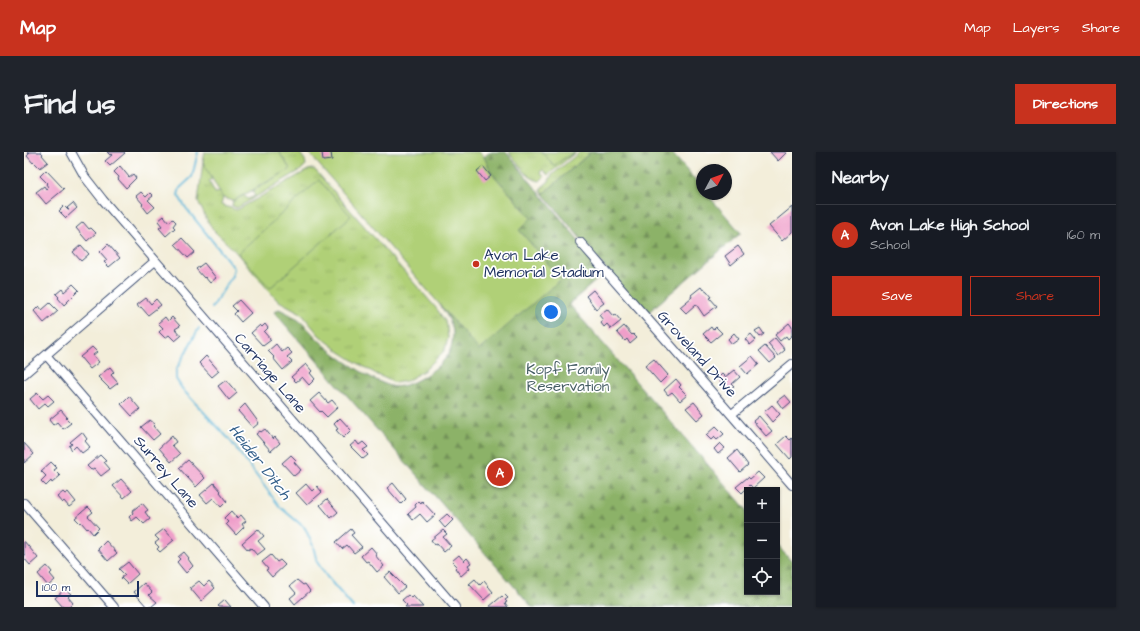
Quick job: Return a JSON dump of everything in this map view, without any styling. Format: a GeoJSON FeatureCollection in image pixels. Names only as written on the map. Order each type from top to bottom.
{"type":"FeatureCollection","features":[{"type":"Feature","properties":{"kind":"street","name":"Carriage Lane"},"geometry":{"type":"LineString","coordinates":[[71,152],[95,191],[455,607]]}},
{"type":"Feature","properties":{"kind":"street","name":"Groveland Drive"},"geometry":{"type":"LineString","coordinates":[[580,242],[732,414],[792,485]]}},
{"type":"Feature","properties":{"kind":"street"},"geometry":{"type":"LineString","coordinates":[[24,374],[155,261]]}},
{"type":"Feature","properties":{"kind":"street","name":"Surrey Lane"},"geometry":{"type":"LineString","coordinates":[[46,355],[264,607]]}},
{"type":"Feature","properties":{"kind":"street"},"geometry":{"type":"LineString","coordinates":[[732,414],[792,364]]}},
{"type":"Feature","properties":{"kind":"street"},"geometry":{"type":"LineString","coordinates":[[24,503],[114,607]]}},
{"type":"Feature","properties":{"kind":"green space"},"geometry":{"type":"Polygon","coordinates":[[[205,152],[279,152],[290,169],[233,201],[223,198],[203,162],[205,152]]]}},
{"type":"Feature","properties":{"kind":"green space"},"geometry":{"type":"Polygon","coordinates":[[[279,152],[299,152],[305,160],[306,165],[301,170],[237,208],[232,206],[233,201],[244,195],[248,199],[255,196],[252,191],[290,169],[279,152]]]}},
{"type":"Feature","properties":{"kind":"green space","name":"Avon Lake Memorial Stadium"},"geometry":{"type":"Polygon","coordinates":[[[308,152],[479,152],[484,157],[491,172],[531,218],[519,230],[561,279],[479,350],[308,152]]]}},
{"type":"Feature","properties":{"kind":"green space","name":"Kopf Family Reservation"},"geometry":{"type":"Polygon","coordinates":[[[490,152],[506,152],[606,272],[569,304],[744,507],[744,595],[780,595],[780,548],[792,562],[792,607],[532,607],[274,312],[279,309],[293,316],[328,348],[345,361],[374,379],[391,386],[398,387],[415,381],[432,371],[445,359],[449,353],[453,340],[453,332],[448,318],[440,305],[517,317],[561,279],[519,230],[531,218],[491,172],[484,157],[490,152]]]}},
{"type":"Feature","properties":{"kind":"green space"},"geometry":{"type":"Polygon","coordinates":[[[509,152],[542,152],[554,166],[576,152],[548,175],[543,170],[540,172],[544,177],[540,181],[535,180],[526,174],[509,152]]]}},
{"type":"Feature","properties":{"kind":"green space"},"geometry":{"type":"Polygon","coordinates":[[[542,152],[575,152],[554,166],[542,152]]]}},
{"type":"Feature","properties":{"kind":"green space"},"geometry":{"type":"Polygon","coordinates":[[[580,152],[591,152],[543,194],[541,188],[549,181],[552,175],[580,152]]]}},
{"type":"Feature","properties":{"kind":"green space"},"geometry":{"type":"Polygon","coordinates":[[[591,152],[671,152],[696,181],[696,200],[712,200],[741,233],[645,315],[543,194],[591,152]]]}},
{"type":"Feature","properties":{"kind":"green space"},"geometry":{"type":"Polygon","coordinates":[[[203,162],[213,179],[209,181],[215,193],[220,192],[223,198],[221,205],[237,210],[308,170],[313,169],[316,171],[436,308],[445,321],[447,327],[448,338],[443,352],[426,369],[407,381],[395,383],[378,375],[339,351],[319,335],[301,313],[277,300],[233,249],[214,231],[198,201],[203,162]]]}},
{"type":"Feature","properties":{"kind":"green space"},"geometry":{"type":"Polygon","coordinates":[[[319,180],[351,216],[270,288],[238,253],[319,180]]]}},
{"type":"Feature","properties":{"kind":"building"},"geometry":{"type":"Polygon","coordinates":[[[27,152],[41,152],[48,162],[40,168],[27,156],[29,154],[27,152]]]}},
{"type":"Feature","properties":{"kind":"building"},"geometry":{"type":"Polygon","coordinates":[[[107,152],[125,153],[110,166],[105,161],[112,155],[107,152]]]}},
{"type":"Feature","properties":{"kind":"building"},"geometry":{"type":"Polygon","coordinates":[[[322,152],[331,152],[332,160],[323,161],[322,152]]]}},
{"type":"Feature","properties":{"kind":"building"},"geometry":{"type":"Polygon","coordinates":[[[770,152],[787,152],[778,161],[770,152]]]}},
{"type":"Feature","properties":{"kind":"building"},"geometry":{"type":"Polygon","coordinates":[[[120,166],[129,177],[133,174],[136,178],[126,188],[114,172],[120,166]]]}},
{"type":"Feature","properties":{"kind":"building"},"geometry":{"type":"Polygon","coordinates":[[[483,166],[491,176],[485,181],[477,171],[483,166]]]}},
{"type":"Feature","properties":{"kind":"building"},"geometry":{"type":"Polygon","coordinates":[[[46,170],[64,189],[46,204],[36,192],[44,186],[46,189],[48,187],[46,184],[47,183],[40,176],[46,170]]]}},
{"type":"Feature","properties":{"kind":"building"},"geometry":{"type":"Polygon","coordinates":[[[141,192],[146,197],[150,193],[153,196],[148,200],[155,207],[148,213],[136,196],[141,192]]]}},
{"type":"Feature","properties":{"kind":"building"},"geometry":{"type":"Polygon","coordinates":[[[73,203],[77,208],[66,218],[59,211],[64,206],[69,210],[67,208],[73,203]]]}},
{"type":"Feature","properties":{"kind":"building"},"geometry":{"type":"Polygon","coordinates":[[[792,207],[792,232],[782,241],[769,226],[792,207]]]}},
{"type":"Feature","properties":{"kind":"building"},"geometry":{"type":"Polygon","coordinates":[[[164,216],[169,222],[173,219],[176,222],[173,226],[175,228],[166,236],[159,228],[162,226],[158,221],[164,216]]]}},
{"type":"Feature","properties":{"kind":"building"},"geometry":{"type":"Polygon","coordinates":[[[83,222],[89,229],[91,228],[96,233],[87,241],[76,228],[83,222]]]}},
{"type":"Feature","properties":{"kind":"building"},"geometry":{"type":"Polygon","coordinates":[[[182,238],[195,252],[188,258],[175,244],[182,238]]]}},
{"type":"Feature","properties":{"kind":"building"},"geometry":{"type":"Polygon","coordinates":[[[108,244],[120,258],[109,267],[104,262],[107,260],[100,252],[108,244]]]}},
{"type":"Feature","properties":{"kind":"building"},"geometry":{"type":"Polygon","coordinates":[[[81,245],[89,254],[81,261],[73,252],[81,245]]]}},
{"type":"Feature","properties":{"kind":"building"},"geometry":{"type":"Polygon","coordinates":[[[738,246],[744,254],[731,265],[725,256],[738,246]]]}},
{"type":"Feature","properties":{"kind":"building"},"geometry":{"type":"Polygon","coordinates":[[[204,263],[216,278],[210,283],[196,269],[204,263]]]}},
{"type":"Feature","properties":{"kind":"building"},"geometry":{"type":"Polygon","coordinates":[[[73,284],[79,290],[64,305],[56,294],[62,289],[64,292],[73,284]]]}},
{"type":"Feature","properties":{"kind":"building"},"geometry":{"type":"Polygon","coordinates":[[[701,287],[703,290],[704,289],[707,291],[712,297],[710,298],[717,306],[704,316],[696,304],[686,313],[680,307],[701,287]]]}},
{"type":"Feature","properties":{"kind":"building"},"geometry":{"type":"Polygon","coordinates":[[[593,290],[604,303],[596,309],[586,296],[593,290]]]}},
{"type":"Feature","properties":{"kind":"building"},"geometry":{"type":"Polygon","coordinates":[[[146,298],[151,304],[156,299],[161,305],[148,315],[141,307],[139,308],[137,305],[146,298]]]}},
{"type":"Feature","properties":{"kind":"building"},"geometry":{"type":"Polygon","coordinates":[[[239,300],[251,313],[241,322],[234,314],[237,311],[232,306],[239,300]]]}},
{"type":"Feature","properties":{"kind":"building"},"geometry":{"type":"Polygon","coordinates":[[[50,303],[58,311],[44,323],[34,311],[39,306],[42,310],[50,303]]]}},
{"type":"Feature","properties":{"kind":"building"},"geometry":{"type":"Polygon","coordinates":[[[607,309],[613,316],[616,315],[621,321],[611,329],[607,324],[604,327],[601,323],[603,320],[599,315],[607,309]]]}},
{"type":"Feature","properties":{"kind":"building"},"geometry":{"type":"Polygon","coordinates":[[[165,317],[168,321],[172,317],[180,326],[175,329],[181,336],[175,341],[169,335],[165,338],[159,332],[163,328],[158,323],[165,317]]]}},
{"type":"Feature","properties":{"kind":"building"},"geometry":{"type":"Polygon","coordinates":[[[789,323],[792,327],[792,335],[788,339],[786,336],[780,341],[775,335],[789,323]]]}},
{"type":"Feature","properties":{"kind":"building"},"geometry":{"type":"Polygon","coordinates":[[[265,324],[268,328],[264,332],[271,340],[263,346],[251,333],[260,325],[262,327],[265,324]]]}},
{"type":"Feature","properties":{"kind":"building"},"geometry":{"type":"Polygon","coordinates":[[[624,326],[637,338],[630,344],[627,339],[625,341],[617,332],[624,326]]]}},
{"type":"Feature","properties":{"kind":"building"},"geometry":{"type":"Polygon","coordinates":[[[711,327],[713,330],[716,327],[722,333],[711,342],[703,334],[711,327]]]}},
{"type":"Feature","properties":{"kind":"building"},"geometry":{"type":"Polygon","coordinates":[[[760,328],[764,334],[760,337],[755,331],[760,328]]]}},
{"type":"Feature","properties":{"kind":"building"},"geometry":{"type":"Polygon","coordinates":[[[734,333],[739,339],[732,344],[728,339],[734,333]]]}},
{"type":"Feature","properties":{"kind":"building"},"geometry":{"type":"Polygon","coordinates":[[[751,334],[756,340],[750,345],[745,339],[751,334]]]}},
{"type":"Feature","properties":{"kind":"building"},"geometry":{"type":"Polygon","coordinates":[[[775,338],[785,350],[778,356],[768,344],[775,338]]]}},
{"type":"Feature","properties":{"kind":"building"},"geometry":{"type":"Polygon","coordinates":[[[276,344],[282,352],[287,348],[292,353],[287,357],[292,362],[283,370],[268,351],[276,344]]]}},
{"type":"Feature","properties":{"kind":"building"},"geometry":{"type":"Polygon","coordinates":[[[765,346],[776,358],[770,363],[759,351],[765,346]]]}},
{"type":"Feature","properties":{"kind":"building"},"geometry":{"type":"Polygon","coordinates":[[[92,347],[97,352],[93,355],[99,362],[90,369],[80,357],[92,347]]]}},
{"type":"Feature","properties":{"kind":"building"},"geometry":{"type":"Polygon","coordinates":[[[206,356],[219,371],[212,377],[199,363],[206,356]]]}},
{"type":"Feature","properties":{"kind":"building"},"geometry":{"type":"Polygon","coordinates":[[[752,356],[759,364],[747,374],[740,366],[752,356]]]}},
{"type":"Feature","properties":{"kind":"building"},"geometry":{"type":"Polygon","coordinates":[[[654,359],[668,375],[660,383],[645,366],[654,359]]]}},
{"type":"Feature","properties":{"kind":"building"},"geometry":{"type":"Polygon","coordinates":[[[306,364],[312,371],[310,373],[315,379],[309,385],[302,377],[296,382],[291,377],[306,364]]]}},
{"type":"Feature","properties":{"kind":"building"},"geometry":{"type":"Polygon","coordinates":[[[110,367],[114,372],[111,375],[118,383],[110,389],[98,377],[110,367]]]}},
{"type":"Feature","properties":{"kind":"building"},"geometry":{"type":"Polygon","coordinates":[[[734,370],[740,377],[732,384],[734,386],[728,391],[718,378],[722,374],[725,377],[734,370]]]}},
{"type":"Feature","properties":{"kind":"building"},"geometry":{"type":"Polygon","coordinates":[[[676,379],[681,385],[679,387],[687,395],[680,401],[672,392],[668,395],[664,390],[676,379]]]}},
{"type":"Feature","properties":{"kind":"building"},"geometry":{"type":"Polygon","coordinates":[[[226,380],[237,393],[229,400],[218,386],[226,380]]]}},
{"type":"Feature","properties":{"kind":"building"},"geometry":{"type":"Polygon","coordinates":[[[37,393],[43,399],[48,395],[54,401],[48,406],[45,403],[38,409],[30,399],[37,393]]]}},
{"type":"Feature","properties":{"kind":"building"},"geometry":{"type":"Polygon","coordinates":[[[319,393],[328,403],[332,400],[338,407],[327,417],[310,401],[319,393]]]}},
{"type":"Feature","properties":{"kind":"building"},"geometry":{"type":"Polygon","coordinates":[[[785,395],[791,402],[783,409],[777,401],[785,395]]]}},
{"type":"Feature","properties":{"kind":"building"},"geometry":{"type":"Polygon","coordinates":[[[129,396],[140,409],[132,416],[121,404],[129,396]]]}},
{"type":"Feature","properties":{"kind":"building"},"geometry":{"type":"Polygon","coordinates":[[[694,402],[704,414],[697,420],[686,408],[694,402]]]}},
{"type":"Feature","properties":{"kind":"building"},"geometry":{"type":"Polygon","coordinates":[[[245,404],[259,423],[253,428],[238,411],[245,404]]]}},
{"type":"Feature","properties":{"kind":"building"},"geometry":{"type":"Polygon","coordinates":[[[772,405],[780,414],[772,422],[764,412],[772,405]]]}},
{"type":"Feature","properties":{"kind":"building"},"geometry":{"type":"Polygon","coordinates":[[[61,410],[71,423],[63,429],[57,422],[53,425],[49,420],[61,410]]]}},
{"type":"Feature","properties":{"kind":"building"},"geometry":{"type":"Polygon","coordinates":[[[759,416],[772,431],[766,436],[753,421],[759,416]]]}},
{"type":"Feature","properties":{"kind":"building"},"geometry":{"type":"Polygon","coordinates":[[[340,418],[351,430],[343,438],[336,430],[338,429],[334,424],[340,418]]]}},
{"type":"Feature","properties":{"kind":"building"},"geometry":{"type":"Polygon","coordinates":[[[150,420],[155,424],[153,426],[160,434],[153,440],[141,427],[150,420]]]}},
{"type":"Feature","properties":{"kind":"building"},"geometry":{"type":"Polygon","coordinates":[[[716,426],[724,434],[717,440],[714,437],[711,440],[706,435],[716,426]]]}},
{"type":"Feature","properties":{"kind":"building"},"geometry":{"type":"Polygon","coordinates":[[[265,429],[273,439],[275,437],[280,443],[271,451],[256,434],[265,429]]]}},
{"type":"Feature","properties":{"kind":"building"},"geometry":{"type":"Polygon","coordinates":[[[82,432],[87,439],[85,441],[90,447],[82,453],[76,446],[72,450],[69,446],[72,444],[70,442],[82,432]]]}},
{"type":"Feature","properties":{"kind":"building"},"geometry":{"type":"Polygon","coordinates":[[[172,436],[176,442],[172,445],[180,454],[171,462],[159,448],[172,436]]]}},
{"type":"Feature","properties":{"kind":"building"},"geometry":{"type":"Polygon","coordinates":[[[786,436],[790,440],[792,438],[792,457],[790,459],[777,444],[786,436]]]}},
{"type":"Feature","properties":{"kind":"building"},"geometry":{"type":"Polygon","coordinates":[[[356,441],[359,445],[363,442],[368,447],[363,450],[368,455],[363,459],[350,446],[356,441]]]}},
{"type":"Feature","properties":{"kind":"building"},"geometry":{"type":"Polygon","coordinates":[[[24,443],[34,454],[24,463],[24,443]]]}},
{"type":"Feature","properties":{"kind":"building"},"geometry":{"type":"Polygon","coordinates":[[[720,443],[725,448],[718,454],[714,449],[720,443]]]}},
{"type":"Feature","properties":{"kind":"building"},"geometry":{"type":"Polygon","coordinates":[[[737,450],[748,465],[740,472],[728,458],[737,450]]]}},
{"type":"Feature","properties":{"kind":"building"},"geometry":{"type":"Polygon","coordinates":[[[100,455],[106,461],[104,462],[110,469],[101,476],[94,468],[91,470],[87,466],[100,455]]]}},
{"type":"Feature","properties":{"kind":"building"},"geometry":{"type":"Polygon","coordinates":[[[291,455],[296,460],[294,462],[301,470],[294,476],[282,463],[291,455]]]}},
{"type":"Feature","properties":{"kind":"building"},"geometry":{"type":"Polygon","coordinates":[[[188,460],[205,478],[196,487],[179,468],[188,460]]]}},
{"type":"Feature","properties":{"kind":"building"},"geometry":{"type":"Polygon","coordinates":[[[51,462],[57,468],[54,470],[60,476],[46,486],[41,481],[46,476],[41,471],[51,462]]]}},
{"type":"Feature","properties":{"kind":"building"},"geometry":{"type":"Polygon","coordinates":[[[758,472],[764,478],[754,487],[750,485],[748,487],[744,487],[744,491],[742,493],[736,487],[748,477],[750,479],[758,472]]]}},
{"type":"Feature","properties":{"kind":"building"},"geometry":{"type":"Polygon","coordinates":[[[121,479],[132,491],[124,498],[113,486],[121,479]]]}},
{"type":"Feature","properties":{"kind":"building"},"geometry":{"type":"Polygon","coordinates":[[[214,483],[227,501],[221,507],[213,498],[207,503],[200,495],[214,483]]]}},
{"type":"Feature","properties":{"kind":"building"},"geometry":{"type":"Polygon","coordinates":[[[393,483],[406,499],[401,504],[387,488],[393,483]]]}},
{"type":"Feature","properties":{"kind":"building"},"geometry":{"type":"Polygon","coordinates":[[[306,484],[312,491],[317,486],[322,492],[307,505],[296,493],[306,484]]]}},
{"type":"Feature","properties":{"kind":"building"},"geometry":{"type":"Polygon","coordinates":[[[63,492],[65,494],[68,492],[76,502],[69,507],[64,501],[62,503],[57,497],[63,492]]]}},
{"type":"Feature","properties":{"kind":"building"},"geometry":{"type":"Polygon","coordinates":[[[327,499],[338,512],[331,518],[320,505],[327,499]]]}},
{"type":"Feature","properties":{"kind":"building"},"geometry":{"type":"Polygon","coordinates":[[[419,501],[421,503],[422,501],[435,515],[427,522],[420,514],[413,520],[408,514],[416,507],[415,505],[419,501]]]}},
{"type":"Feature","properties":{"kind":"building"},"geometry":{"type":"Polygon","coordinates":[[[142,503],[148,510],[145,512],[150,519],[144,524],[137,517],[132,521],[129,517],[133,513],[132,511],[142,503]]]}},
{"type":"Feature","properties":{"kind":"building"},"geometry":{"type":"Polygon","coordinates":[[[88,507],[93,512],[88,516],[99,528],[93,534],[75,518],[88,507]]]}},
{"type":"Feature","properties":{"kind":"building"},"geometry":{"type":"Polygon","coordinates":[[[231,511],[237,518],[241,515],[246,521],[242,524],[244,527],[236,535],[226,524],[228,522],[224,518],[231,511]]]}},
{"type":"Feature","properties":{"kind":"building"},"geometry":{"type":"Polygon","coordinates":[[[447,514],[453,520],[445,528],[439,521],[447,514]]]}},
{"type":"Feature","properties":{"kind":"building"},"geometry":{"type":"Polygon","coordinates":[[[164,529],[174,540],[160,552],[157,549],[159,547],[155,543],[159,540],[155,536],[164,529]]]}},
{"type":"Feature","properties":{"kind":"building"},"geometry":{"type":"Polygon","coordinates":[[[258,529],[264,536],[258,541],[265,549],[257,555],[251,548],[248,550],[242,543],[258,529]]]}},
{"type":"Feature","properties":{"kind":"building"},"geometry":{"type":"Polygon","coordinates":[[[351,529],[354,533],[351,535],[362,547],[354,553],[347,545],[342,549],[336,542],[351,529]]]}},
{"type":"Feature","properties":{"kind":"building"},"geometry":{"type":"Polygon","coordinates":[[[443,530],[447,534],[443,537],[451,546],[444,552],[431,540],[443,530]]]}},
{"type":"Feature","properties":{"kind":"building"},"geometry":{"type":"Polygon","coordinates":[[[24,541],[38,558],[30,565],[24,558],[24,541]]]}},
{"type":"Feature","properties":{"kind":"building"},"geometry":{"type":"Polygon","coordinates":[[[106,541],[117,553],[108,561],[98,549],[106,541]]]}},
{"type":"Feature","properties":{"kind":"building"},"geometry":{"type":"Polygon","coordinates":[[[371,547],[377,554],[375,555],[384,566],[377,572],[368,561],[366,562],[361,556],[371,547]]]}},
{"type":"Feature","properties":{"kind":"building"},"geometry":{"type":"Polygon","coordinates":[[[184,552],[193,566],[186,573],[177,562],[180,559],[178,557],[184,552]]]}},
{"type":"Feature","properties":{"kind":"building"},"geometry":{"type":"Polygon","coordinates":[[[271,555],[277,562],[280,560],[285,565],[272,577],[262,562],[271,555]]]}},
{"type":"Feature","properties":{"kind":"building"},"geometry":{"type":"Polygon","coordinates":[[[459,555],[464,561],[467,558],[471,563],[468,565],[470,568],[461,576],[455,568],[457,566],[452,561],[459,555]]]}},
{"type":"Feature","properties":{"kind":"building"},"geometry":{"type":"Polygon","coordinates":[[[128,562],[138,574],[127,584],[121,578],[125,575],[119,569],[128,562]]]}},
{"type":"Feature","properties":{"kind":"building"},"geometry":{"type":"Polygon","coordinates":[[[47,566],[52,572],[50,574],[55,580],[48,586],[38,574],[47,566]]]}},
{"type":"Feature","properties":{"kind":"building"},"geometry":{"type":"Polygon","coordinates":[[[390,572],[405,587],[398,593],[384,577],[390,572]]]}},
{"type":"Feature","properties":{"kind":"building"},"geometry":{"type":"Polygon","coordinates":[[[475,579],[480,585],[484,581],[493,592],[484,600],[469,584],[475,579]]]}},
{"type":"Feature","properties":{"kind":"building"},"geometry":{"type":"Polygon","coordinates":[[[297,580],[303,585],[305,584],[310,591],[295,604],[290,598],[296,593],[290,586],[297,580]]]}},
{"type":"Feature","properties":{"kind":"building"},"geometry":{"type":"Polygon","coordinates":[[[199,581],[204,586],[209,581],[215,588],[201,601],[190,588],[199,581]]]}},
{"type":"Feature","properties":{"kind":"building"},"geometry":{"type":"Polygon","coordinates":[[[144,583],[152,592],[149,595],[157,602],[151,607],[147,607],[134,592],[144,583]]]}},
{"type":"Feature","properties":{"kind":"building"},"geometry":{"type":"Polygon","coordinates":[[[65,589],[71,594],[68,597],[73,603],[69,607],[63,607],[55,598],[65,589]]]}},
{"type":"Feature","properties":{"kind":"building"},"geometry":{"type":"Polygon","coordinates":[[[408,595],[411,598],[413,596],[423,607],[405,607],[407,605],[402,600],[408,595]]]}},
{"type":"Feature","properties":{"kind":"building"},"geometry":{"type":"Polygon","coordinates":[[[505,595],[508,598],[505,600],[507,602],[505,603],[508,607],[489,607],[502,596],[503,597],[505,595]]]}},
{"type":"Feature","properties":{"kind":"building"},"geometry":{"type":"Polygon","coordinates":[[[225,600],[231,607],[218,606],[225,600]]]}},
{"type":"Feature","properties":{"kind":"waterway","name":"Heider Ditch"},"geometry":{"type":"LineString","coordinates":[[198,152],[192,177],[180,188],[178,195],[186,208],[234,268],[232,276],[212,308]]}},
{"type":"Feature","properties":{"kind":"waterway","name":"Heider Ditch"},"geometry":{"type":"LineString","coordinates":[[199,328],[176,370],[176,379],[183,390],[229,439],[280,507],[305,528],[313,546],[317,562],[327,577],[353,607]]}},
{"type":"Feature","properties":{"kind":"place","name":"Avon Lake Memorial Stadium"},"geometry":{"type":"Point","coordinates":[476,264]}},
{"type":"Feature","properties":{"kind":"place","name":"Avon Lake High School"},"geometry":{"type":"Point","coordinates":[500,473]}}]}
